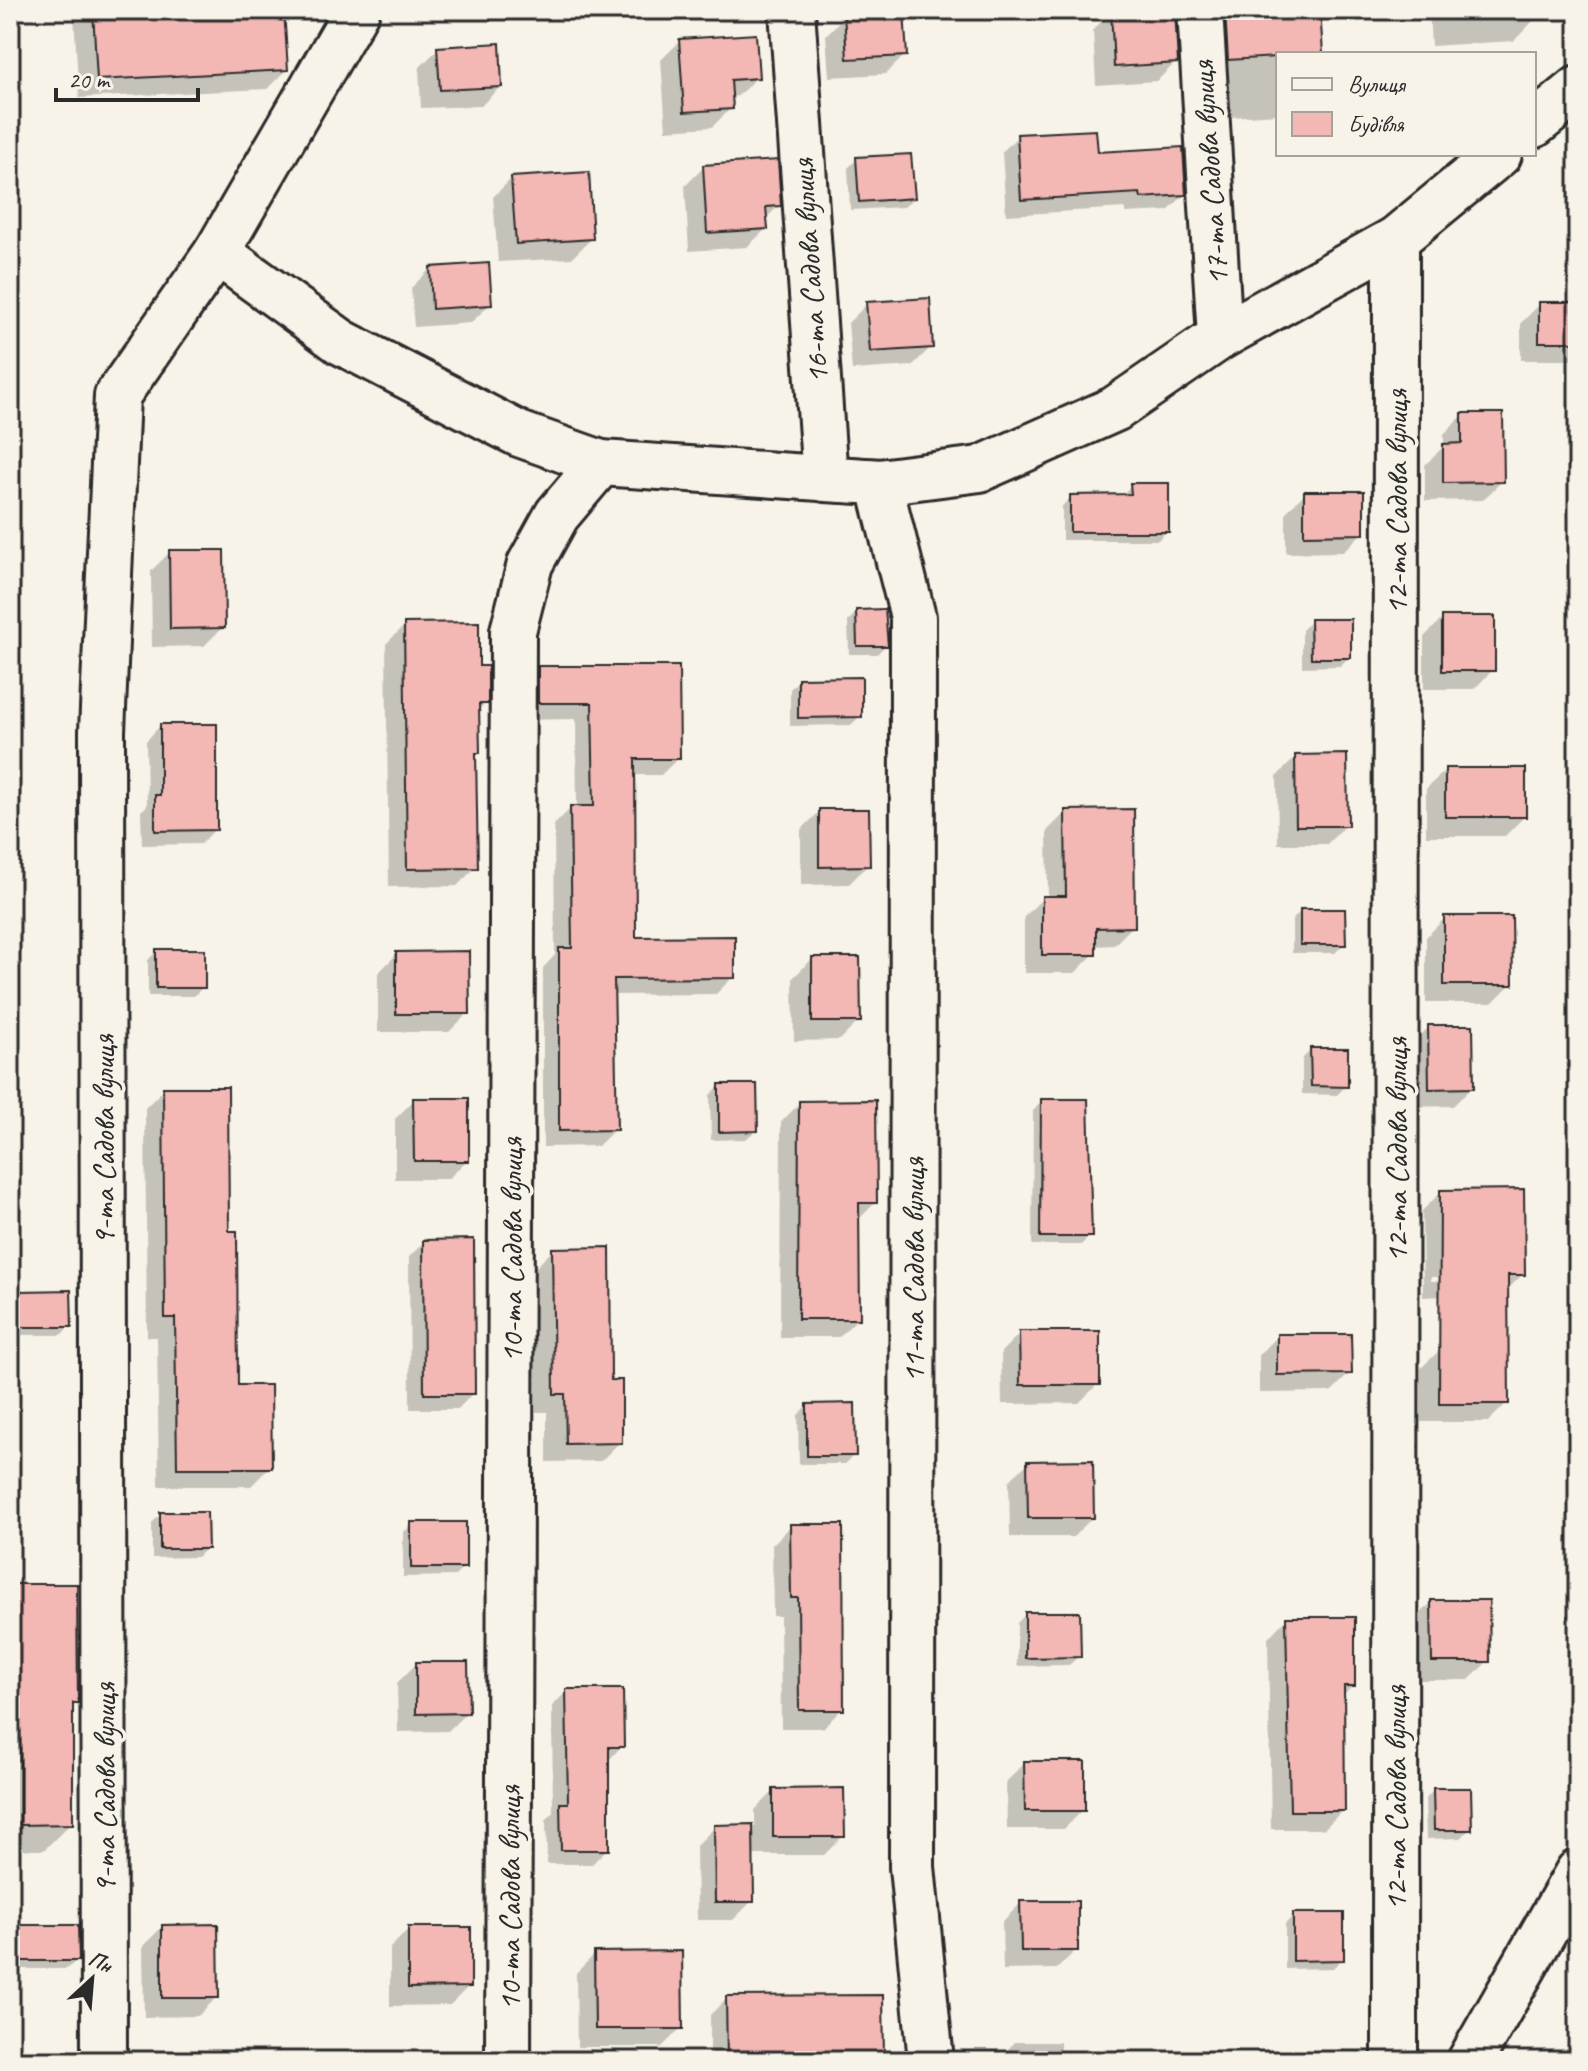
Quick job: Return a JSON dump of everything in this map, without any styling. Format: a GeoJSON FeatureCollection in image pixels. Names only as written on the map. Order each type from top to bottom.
{"type":"FeatureCollection","features":[{"type":"Feature","properties":{"kind":"street","name":"9-та Садова вулиця"},"geometry":{"type":"LineString","coordinates":[[104,2061],[102,731],[117,396],[217,252],[357,10]]}},
{"type":"Feature","properties":{"kind":"street","name":"16-та Садова вулиця"},"geometry":{"type":"LineString","coordinates":[[792,10],[825,479]]}},
{"type":"Feature","properties":{"kind":"street","name":"17-та Садова вулиця"},"geometry":{"type":"LineString","coordinates":[[1200,10],[1220,337]]}},
{"type":"Feature","properties":{"kind":"street"},"geometry":{"type":"LineString","coordinates":[[1536,123],[1578,89]]}},
{"type":"Feature","properties":{"kind":"street"},"geometry":{"type":"LineString","coordinates":[[217,252],[341,342],[519,434],[601,463],[879,482],[980,469],[1115,409],[1220,337],[1396,239],[1497,156]]}},
{"type":"Feature","properties":{"kind":"street","name":"12-та Садова вулиця"},"geometry":{"type":"LineString","coordinates":[[1395,2061],[1396,239]]}},
{"type":"Feature","properties":{"kind":"street","name":"10-та Садова вулиця"},"geometry":{"type":"LineString","coordinates":[[508,2061],[513,631],[530,564],[557,515],[601,463]]}},
{"type":"Feature","properties":{"kind":"street","name":"11-та Садова вулиця"},"geometry":{"type":"LineString","coordinates":[[879,482],[913,617],[912,1867],[931,2061]]}},
{"type":"Feature","properties":{"kind":"street"},"geometry":{"type":"LineString","coordinates":[[1470,2061],[1578,1872]]}},
{"type":"Feature","properties":{"kind":"building"},"geometry":{"type":"Polygon","coordinates":[[[93,10],[284,10],[288,70],[97,80],[93,10]]]}},
{"type":"Feature","properties":{"kind":"building"},"geometry":{"type":"Polygon","coordinates":[[[1111,10],[1175,10],[1178,63],[1114,67],[1111,10]]]}},
{"type":"Feature","properties":{"kind":"building"},"geometry":{"type":"Polygon","coordinates":[[[1225,10],[1320,10],[1323,52],[1276,52],[1276,57],[1228,60],[1225,10]]]}},
{"type":"Feature","properties":{"kind":"building"},"geometry":{"type":"Polygon","coordinates":[[[904,11],[907,56],[847,59],[844,14],[904,11]]]}},
{"type":"Feature","properties":{"kind":"building"},"geometry":{"type":"Polygon","coordinates":[[[756,34],[759,78],[731,80],[733,109],[684,112],[679,39],[756,34]]]}},
{"type":"Feature","properties":{"kind":"building"},"geometry":{"type":"Polygon","coordinates":[[[500,43],[502,87],[440,90],[437,47],[500,43]]]}},
{"type":"Feature","properties":{"kind":"building"},"geometry":{"type":"Polygon","coordinates":[[[1096,130],[1098,152],[1183,147],[1186,195],[1141,198],[1140,193],[1021,200],[1017,134],[1096,130]]]}},
{"type":"Feature","properties":{"kind":"building"},"geometry":{"type":"Polygon","coordinates":[[[911,154],[915,198],[859,202],[856,157],[911,154]]]}},
{"type":"Feature","properties":{"kind":"building"},"geometry":{"type":"Polygon","coordinates":[[[778,160],[781,206],[766,207],[768,229],[707,233],[703,165],[778,160]]]}},
{"type":"Feature","properties":{"kind":"building"},"geometry":{"type":"Polygon","coordinates":[[[589,172],[593,239],[516,244],[511,177],[589,172]]]}},
{"type":"Feature","properties":{"kind":"building"},"geometry":{"type":"Polygon","coordinates":[[[489,263],[492,305],[432,309],[430,267],[489,263]]]}},
{"type":"Feature","properties":{"kind":"building"},"geometry":{"type":"Polygon","coordinates":[[[930,298],[933,348],[870,352],[866,302],[930,298]]]}},
{"type":"Feature","properties":{"kind":"building"},"geometry":{"type":"Polygon","coordinates":[[[1539,302],[1578,302],[1578,342],[1539,342],[1539,302]]]}},
{"type":"Feature","properties":{"kind":"building"},"geometry":{"type":"Polygon","coordinates":[[[1462,413],[1503,413],[1504,482],[1443,483],[1443,444],[1462,443],[1462,413]]]}},
{"type":"Feature","properties":{"kind":"building"},"geometry":{"type":"Polygon","coordinates":[[[1130,483],[1169,483],[1169,532],[1070,532],[1070,495],[1131,494],[1130,483]]]}},
{"type":"Feature","properties":{"kind":"building"},"geometry":{"type":"Polygon","coordinates":[[[1304,491],[1364,491],[1364,534],[1304,535],[1304,491]]]}},
{"type":"Feature","properties":{"kind":"building"},"geometry":{"type":"Polygon","coordinates":[[[169,550],[224,550],[225,628],[170,629],[169,550]]]}},
{"type":"Feature","properties":{"kind":"building"},"geometry":{"type":"Polygon","coordinates":[[[885,609],[888,646],[857,646],[856,610],[885,609]]]}},
{"type":"Feature","properties":{"kind":"building"},"geometry":{"type":"Polygon","coordinates":[[[1442,616],[1495,616],[1495,671],[1442,671],[1442,616]]]}},
{"type":"Feature","properties":{"kind":"building"},"geometry":{"type":"Polygon","coordinates":[[[1310,619],[1351,619],[1351,658],[1311,658],[1310,619]]]}},
{"type":"Feature","properties":{"kind":"building"},"geometry":{"type":"Polygon","coordinates":[[[479,622],[479,666],[488,666],[488,704],[479,704],[480,753],[476,753],[478,868],[407,869],[404,623],[479,622]]]}},
{"type":"Feature","properties":{"kind":"building"},"geometry":{"type":"Polygon","coordinates":[[[538,666],[679,666],[680,759],[635,759],[636,937],[735,936],[735,978],[614,979],[617,1130],[559,1131],[559,948],[572,948],[570,806],[594,806],[592,703],[538,703],[538,666]]]}},
{"type":"Feature","properties":{"kind":"building"},"geometry":{"type":"Polygon","coordinates":[[[862,677],[862,717],[798,718],[798,678],[862,677]]]}},
{"type":"Feature","properties":{"kind":"building"},"geometry":{"type":"Polygon","coordinates":[[[160,724],[217,724],[217,830],[155,831],[155,795],[160,795],[160,724]]]}},
{"type":"Feature","properties":{"kind":"building"},"geometry":{"type":"Polygon","coordinates":[[[1347,754],[1348,826],[1296,826],[1295,755],[1347,754]]]}},
{"type":"Feature","properties":{"kind":"building"},"geometry":{"type":"Polygon","coordinates":[[[1445,768],[1526,768],[1526,817],[1445,817],[1445,768]]]}},
{"type":"Feature","properties":{"kind":"building"},"geometry":{"type":"Polygon","coordinates":[[[819,809],[869,809],[870,866],[819,867],[819,809]]]}},
{"type":"Feature","properties":{"kind":"building"},"geometry":{"type":"Polygon","coordinates":[[[1134,809],[1135,927],[1096,928],[1096,955],[1042,955],[1042,896],[1066,896],[1065,810],[1134,809]]]}},
{"type":"Feature","properties":{"kind":"building"},"geometry":{"type":"Polygon","coordinates":[[[1300,909],[1345,909],[1346,945],[1300,945],[1300,909]]]}},
{"type":"Feature","properties":{"kind":"building"},"geometry":{"type":"Polygon","coordinates":[[[1444,916],[1512,916],[1513,985],[1444,985],[1444,916]]]}},
{"type":"Feature","properties":{"kind":"building"},"geometry":{"type":"Polygon","coordinates":[[[156,949],[205,949],[205,988],[156,988],[156,949]]]}},
{"type":"Feature","properties":{"kind":"building"},"geometry":{"type":"Polygon","coordinates":[[[469,951],[470,1014],[396,1014],[396,952],[469,951]]]}},
{"type":"Feature","properties":{"kind":"building"},"geometry":{"type":"Polygon","coordinates":[[[812,957],[860,957],[861,1022],[812,1022],[812,957]]]}},
{"type":"Feature","properties":{"kind":"building"},"geometry":{"type":"Polygon","coordinates":[[[1428,1025],[1473,1025],[1474,1088],[1429,1089],[1428,1025]]]}},
{"type":"Feature","properties":{"kind":"building"},"geometry":{"type":"Polygon","coordinates":[[[1310,1048],[1348,1048],[1348,1087],[1311,1086],[1310,1048]]]}},
{"type":"Feature","properties":{"kind":"building"},"geometry":{"type":"Polygon","coordinates":[[[719,1084],[757,1084],[758,1131],[719,1132],[719,1084]]]}},
{"type":"Feature","properties":{"kind":"building"},"geometry":{"type":"Polygon","coordinates":[[[163,1087],[228,1087],[229,1231],[237,1231],[238,1385],[271,1385],[272,1468],[177,1468],[175,1318],[165,1318],[163,1087]]]}},
{"type":"Feature","properties":{"kind":"building"},"geometry":{"type":"Polygon","coordinates":[[[413,1098],[469,1098],[469,1161],[414,1161],[413,1098]]]}},
{"type":"Feature","properties":{"kind":"building"},"geometry":{"type":"Polygon","coordinates":[[[1041,1099],[1088,1099],[1092,1237],[1040,1237],[1041,1099]]]}},
{"type":"Feature","properties":{"kind":"building"},"geometry":{"type":"Polygon","coordinates":[[[876,1100],[877,1203],[859,1203],[860,1319],[798,1319],[799,1101],[876,1100]]]}},
{"type":"Feature","properties":{"kind":"building"},"geometry":{"type":"Polygon","coordinates":[[[1524,1189],[1525,1275],[1508,1275],[1509,1404],[1439,1404],[1440,1190],[1524,1189]]]}},
{"type":"Feature","properties":{"kind":"building"},"geometry":{"type":"Polygon","coordinates":[[[474,1239],[475,1394],[424,1394],[423,1240],[474,1239]]]}},
{"type":"Feature","properties":{"kind":"building"},"geometry":{"type":"Polygon","coordinates":[[[610,1247],[611,1380],[622,1380],[622,1443],[566,1444],[565,1394],[554,1394],[552,1248],[610,1247]]]}},
{"type":"Feature","properties":{"kind":"building"},"geometry":{"type":"Polygon","coordinates":[[[71,1290],[72,1327],[20,1327],[20,1291],[71,1290]]]}},
{"type":"Feature","properties":{"kind":"building"},"geometry":{"type":"Polygon","coordinates":[[[1019,1331],[1100,1331],[1100,1385],[1020,1385],[1019,1331]]]}},
{"type":"Feature","properties":{"kind":"building"},"geometry":{"type":"Polygon","coordinates":[[[1277,1334],[1351,1334],[1352,1374],[1277,1375],[1277,1334]]]}},
{"type":"Feature","properties":{"kind":"building"},"geometry":{"type":"Polygon","coordinates":[[[855,1403],[856,1456],[807,1456],[807,1404],[855,1403]]]}},
{"type":"Feature","properties":{"kind":"building"},"geometry":{"type":"Polygon","coordinates":[[[1093,1460],[1094,1518],[1028,1518],[1027,1461],[1093,1460]]]}},
{"type":"Feature","properties":{"kind":"building"},"geometry":{"type":"Polygon","coordinates":[[[160,1512],[207,1512],[208,1549],[160,1549],[160,1512]]]}},
{"type":"Feature","properties":{"kind":"building"},"geometry":{"type":"Polygon","coordinates":[[[411,1522],[466,1522],[466,1568],[411,1568],[411,1522]]]}},
{"type":"Feature","properties":{"kind":"building"},"geometry":{"type":"Polygon","coordinates":[[[790,1524],[843,1524],[844,1710],[799,1710],[798,1598],[791,1598],[790,1524]]]}},
{"type":"Feature","properties":{"kind":"building"},"geometry":{"type":"Polygon","coordinates":[[[10,1584],[77,1584],[78,1703],[73,1703],[73,1824],[20,1825],[20,1704],[10,1704],[10,1584]]]}},
{"type":"Feature","properties":{"kind":"building"},"geometry":{"type":"Polygon","coordinates":[[[1431,1600],[1489,1600],[1490,1662],[1432,1662],[1431,1600]]]}},
{"type":"Feature","properties":{"kind":"building"},"geometry":{"type":"Polygon","coordinates":[[[1025,1612],[1080,1612],[1081,1657],[1025,1658],[1025,1612]]]}},
{"type":"Feature","properties":{"kind":"building"},"geometry":{"type":"Polygon","coordinates":[[[1286,1617],[1355,1617],[1355,1686],[1344,1686],[1345,1811],[1290,1811],[1286,1617]]]}},
{"type":"Feature","properties":{"kind":"building"},"geometry":{"type":"Polygon","coordinates":[[[416,1662],[468,1662],[469,1713],[416,1714],[416,1662]]]}},
{"type":"Feature","properties":{"kind":"building"},"geometry":{"type":"Polygon","coordinates":[[[566,1689],[623,1689],[624,1747],[609,1747],[609,1850],[561,1850],[560,1803],[568,1803],[566,1689]]]}},
{"type":"Feature","properties":{"kind":"building"},"geometry":{"type":"Polygon","coordinates":[[[1024,1761],[1085,1761],[1085,1811],[1025,1811],[1024,1761]]]}},
{"type":"Feature","properties":{"kind":"building"},"geometry":{"type":"Polygon","coordinates":[[[844,1788],[845,1837],[773,1837],[773,1789],[844,1788]]]}},
{"type":"Feature","properties":{"kind":"building"},"geometry":{"type":"Polygon","coordinates":[[[1433,1788],[1471,1788],[1472,1830],[1434,1830],[1433,1788]]]}},
{"type":"Feature","properties":{"kind":"building"},"geometry":{"type":"Polygon","coordinates":[[[753,1824],[754,1902],[715,1902],[714,1825],[753,1824]]]}},
{"type":"Feature","properties":{"kind":"building"},"geometry":{"type":"Polygon","coordinates":[[[1020,1901],[1078,1901],[1078,1951],[1021,1951],[1020,1901]]]}},
{"type":"Feature","properties":{"kind":"building"},"geometry":{"type":"Polygon","coordinates":[[[1293,1913],[1344,1913],[1344,1960],[1293,1961],[1293,1913]]]}},
{"type":"Feature","properties":{"kind":"building"},"geometry":{"type":"Polygon","coordinates":[[[218,1924],[219,1998],[162,1998],[162,1925],[218,1924]]]}},
{"type":"Feature","properties":{"kind":"building"},"geometry":{"type":"Polygon","coordinates":[[[13,1925],[78,1925],[79,1961],[13,1961],[13,1925]]]}},
{"type":"Feature","properties":{"kind":"building"},"geometry":{"type":"Polygon","coordinates":[[[408,1927],[471,1927],[471,1987],[408,1988],[408,1927]]]}},
{"type":"Feature","properties":{"kind":"building"},"geometry":{"type":"Polygon","coordinates":[[[682,1951],[683,2029],[595,2029],[594,1952],[682,1951]]]}},
{"type":"Feature","properties":{"kind":"building"},"geometry":{"type":"Polygon","coordinates":[[[883,1995],[884,2058],[727,2059],[726,1996],[883,1995]]]}}]}
